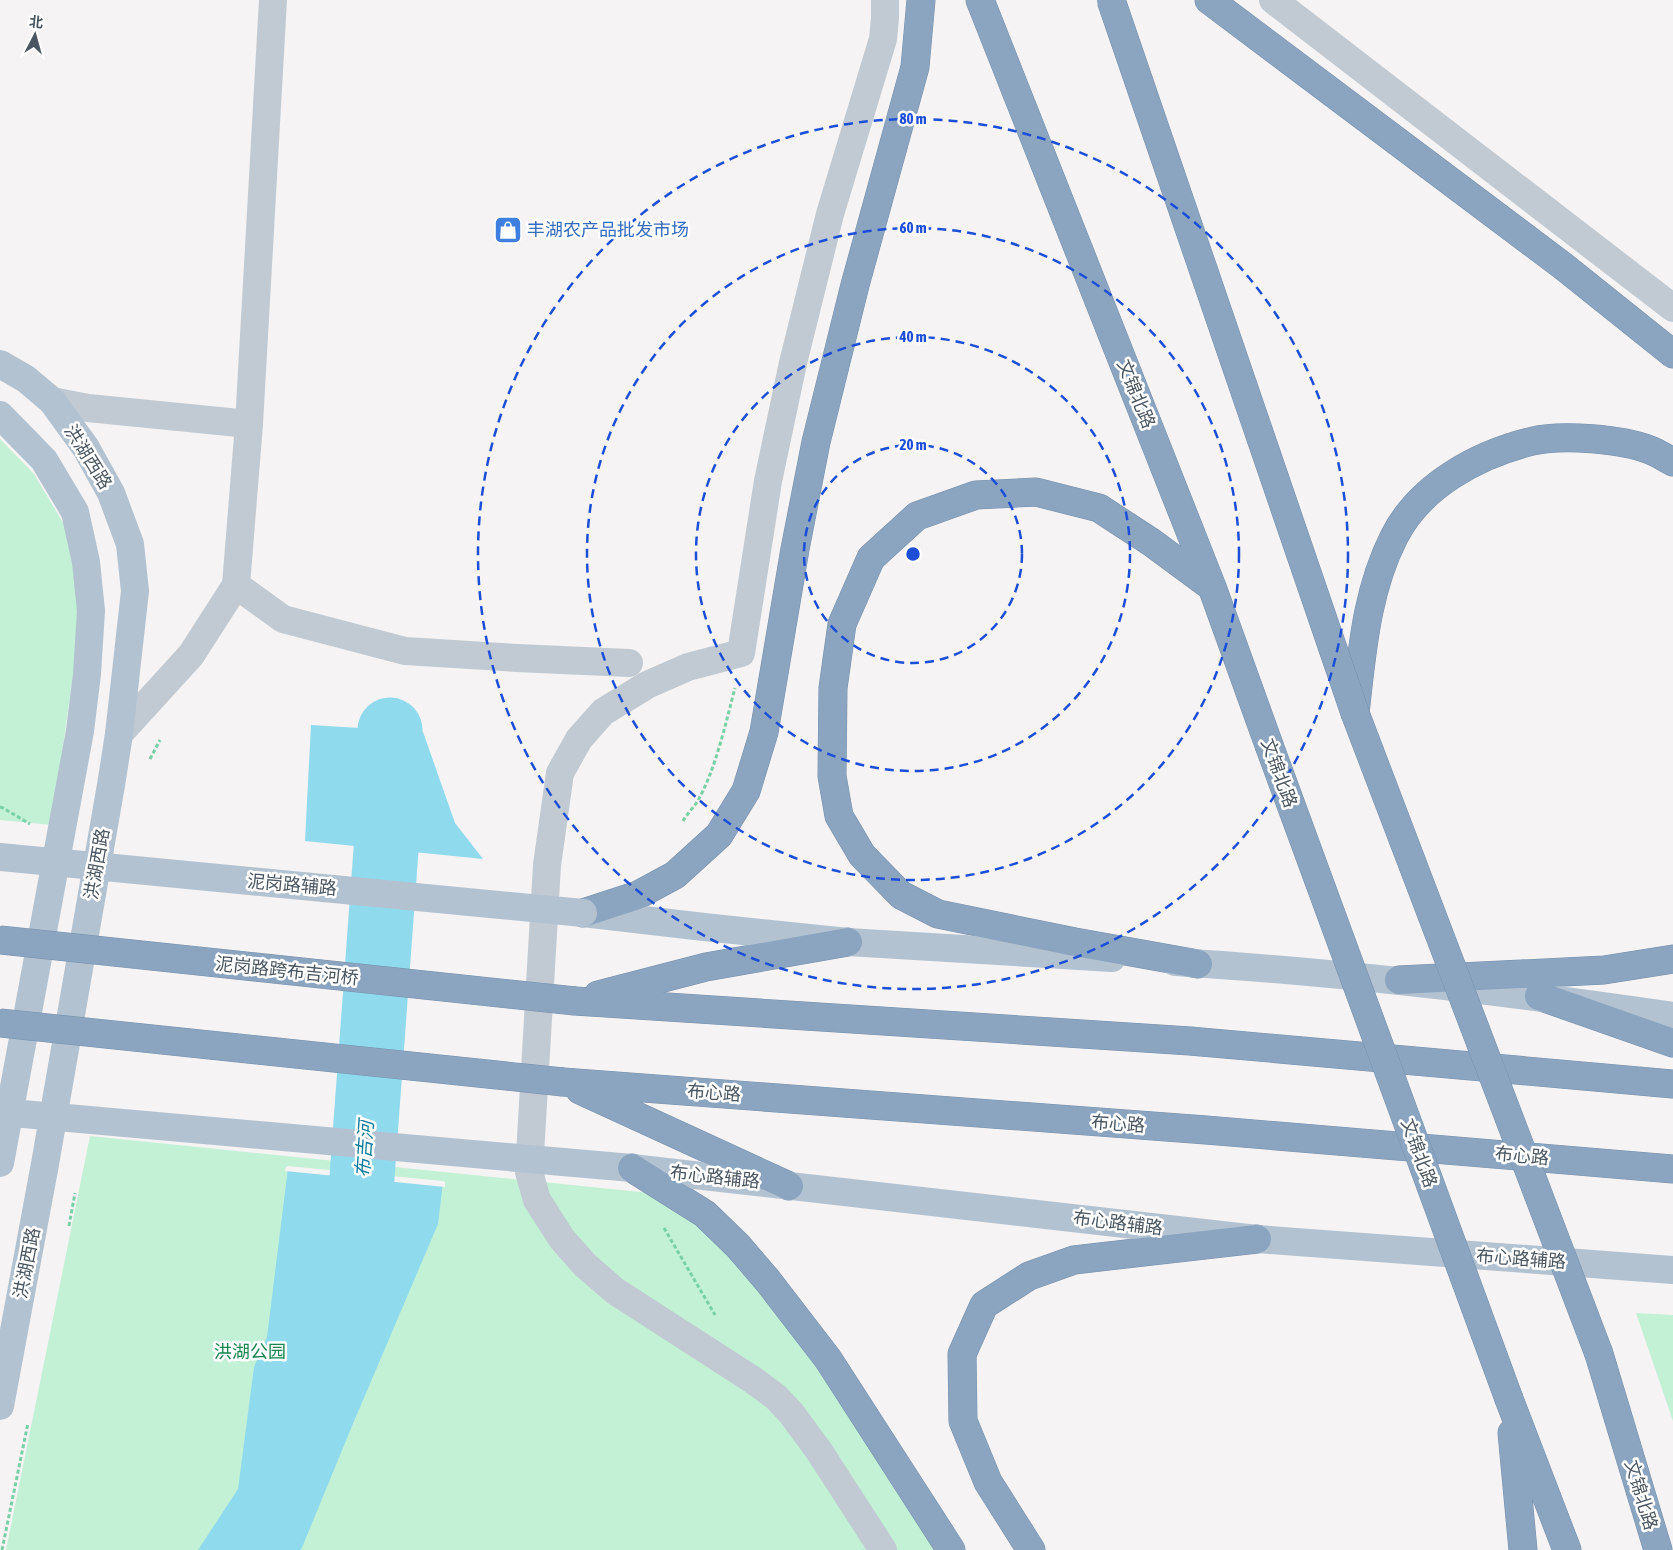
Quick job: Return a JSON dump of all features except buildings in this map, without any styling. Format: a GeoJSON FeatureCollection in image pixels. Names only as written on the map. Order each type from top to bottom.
{"type":"FeatureCollection","features":[{"type":"Feature","properties":{"kind":"highway"},"geometry":{"type":"LineString","coordinates":[[583,913],[638,895],[675,875],[719,834],[746,791],[764,732],[795,549],[816,442],[855,285],[915,67],[921,0]]}},
{"type":"Feature","properties":{"kind":"highway","name":"文锦北路"},"geometry":{"type":"LineString","coordinates":[[980,0],[1212,587],[1509,1399],[1567,1550]]}},
{"type":"Feature","properties":{"kind":"highway","name":"文锦北路"},"geometry":{"type":"LineString","coordinates":[[1111,0],[1355,713],[1599,1354],[1658,1550]]}},
{"type":"Feature","properties":{"kind":"highway"},"geometry":{"type":"LineString","coordinates":[[1209,0],[1563,266],[1673,354]]}},
{"type":"Feature","properties":{"kind":"highway"},"geometry":{"type":"LineString","coordinates":[[1355,713],[1366,620],[1373,589],[1383,559],[1406,518],[1423,498],[1444,480],[1471,463],[1534,440],[1572,438],[1608,440],[1649,449],[1673,462]]}},
{"type":"Feature","properties":{"kind":"highway"},"geometry":{"type":"LineString","coordinates":[[1198,964],[938,914],[901,895],[862,855],[839,816],[832,776],[833,688],[842,624],[871,558],[917,516],[976,495],[1036,492],[1099,508],[1151,542],[1212,587]]}},
{"type":"Feature","properties":{"kind":"highway","name":"泥岗路跨布吉河桥"},"geometry":{"type":"LineString","coordinates":[[0,940],[575,1001]]}},
{"type":"Feature","properties":{"kind":"highway"},"geometry":{"type":"LineString","coordinates":[[575,1001],[706,967],[848,942]]}},
{"type":"Feature","properties":{"kind":"highway"},"geometry":{"type":"LineString","coordinates":[[1399,980],[1604,970],[1673,959]]}},
{"type":"Feature","properties":{"kind":"highway"},"geometry":{"type":"LineString","coordinates":[[1539,996],[1673,1043]]}},
{"type":"Feature","properties":{"kind":"highway"},"geometry":{"type":"LineString","coordinates":[[575,1001],[1190,1041],[1673,1084]]}},
{"type":"Feature","properties":{"kind":"highway"},"geometry":{"type":"LineString","coordinates":[[0,1023],[563,1082],[788,1186]]}},
{"type":"Feature","properties":{"kind":"highway","name":"布心路"},"geometry":{"type":"LineString","coordinates":[[563,1082],[1206,1130],[1673,1169]]}},
{"type":"Feature","properties":{"kind":"highway"},"geometry":{"type":"LineString","coordinates":[[632,1168],[705,1214],[738,1246],[828,1359],[951,1550]]}},
{"type":"Feature","properties":{"kind":"highway"},"geometry":{"type":"LineString","coordinates":[[1031,1550],[988,1482],[963,1421],[962,1354],[984,1305],[1029,1276],[1074,1260],[1257,1239]]}},
{"type":"Feature","properties":{"kind":"highway"},"geometry":{"type":"LineString","coordinates":[[1509,1399],[1523,1550]]}},
{"type":"Feature","properties":{"kind":"main road","name":"洪湖西路"},"geometry":{"type":"LineString","coordinates":[[0,364],[26,379],[52,401],[86,448],[111,494],[130,544],[135,591],[119,734],[45,1164],[0,1406]]}},
{"type":"Feature","properties":{"kind":"main road"},"geometry":{"type":"LineString","coordinates":[[0,415],[44,460],[75,512],[86,562],[91,611],[87,674],[80,730],[0,1164]]}},
{"type":"Feature","properties":{"kind":"main road","name":"泥岗路辅路"},"geometry":{"type":"LineString","coordinates":[[0,857],[583,913]]}},
{"type":"Feature","properties":{"kind":"main road"},"geometry":{"type":"LineString","coordinates":[[583,913],[848,942],[1198,964],[1399,980],[1539,996],[1673,1016]]}},
{"type":"Feature","properties":{"kind":"main road","name":"布心路辅路"},"geometry":{"type":"LineString","coordinates":[[0,1112],[632,1168],[1257,1239],[1673,1270]]}},
{"type":"Feature","properties":{"kind":"street"},"geometry":{"type":"LineString","coordinates":[[119,734],[191,655],[236,585],[249,424],[273,0]]}},
{"type":"Feature","properties":{"kind":"street"},"geometry":{"type":"LineString","coordinates":[[883,1550],[791,1413],[776,1397],[753,1380],[615,1291],[591,1270],[562,1239],[537,1200],[529,1172],[547,865],[560,773],[579,739],[603,712],[647,685],[688,667],[740,653],[768,481],[793,363],[830,214],[883,39],[885,0]]}},
{"type":"Feature","properties":{"kind":"street"},"geometry":{"type":"LineString","coordinates":[[1273,0],[1673,308]]}},
{"type":"Feature","properties":{"kind":"street"},"geometry":{"type":"LineString","coordinates":[[52,401],[88,408],[249,424]]}},
{"type":"Feature","properties":{"kind":"street"},"geometry":{"type":"LineString","coordinates":[[236,585],[283,619],[405,651],[629,663]]}},
{"type":"Feature","properties":{"kind":"path"},"geometry":{"type":"LineString","coordinates":[[681,822],[698,801],[720,745],[735,687],[740,653]]}},
{"type":"Feature","properties":{"kind":"path"},"geometry":{"type":"LineString","coordinates":[[663,1227],[719,1322]]}},
{"type":"Feature","properties":{"kind":"green space"},"geometry":{"type":"Polygon","coordinates":[[[0,439],[34,474],[65,526],[76,576],[80,625],[52,825],[0,820],[0,439]]]}},
{"type":"Feature","properties":{"kind":"green space","name":"洪湖公园"},"geometry":{"type":"Polygon","coordinates":[[[90,1136],[670,1195],[752,1254],[948,1550],[6,1550],[90,1136]]]}},
{"type":"Feature","properties":{"kind":"green space"},"geometry":{"type":"Polygon","coordinates":[[[1636,1313],[1673,1315],[1673,1421],[1636,1313]]]}},
{"type":"Feature","properties":{"kind":"water"},"geometry":{"type":"Polygon","coordinates":[[[311,725],[423,732],[455,823],[483,859],[305,841],[311,725]]]}},
{"type":"Feature","properties":{"kind":"water"},"geometry":{"type":"Polygon","coordinates":[[[288,1168],[443,1183],[438,1224],[301,1550],[198,1550],[238,1489],[254,1367],[267,1337],[288,1168]]]}},
{"type":"Feature","properties":{"kind":"pier"},"geometry":{"type":"Polygon","coordinates":[[[288,1166],[443,1181],[445,1182],[445,1187],[285,1171],[288,1166]]]}},
{"type":"Feature","properties":{"kind":"waterway","name":"布吉河"},"geometry":{"type":"LineString","coordinates":[[346,1263],[359,1218],[386,850],[390,730]]}},
{"type":"Feature","properties":{"kind":"place","name":"丰湖农产品批发市场"},"geometry":{"type":"Point","coordinates":[508,230]}}]}
